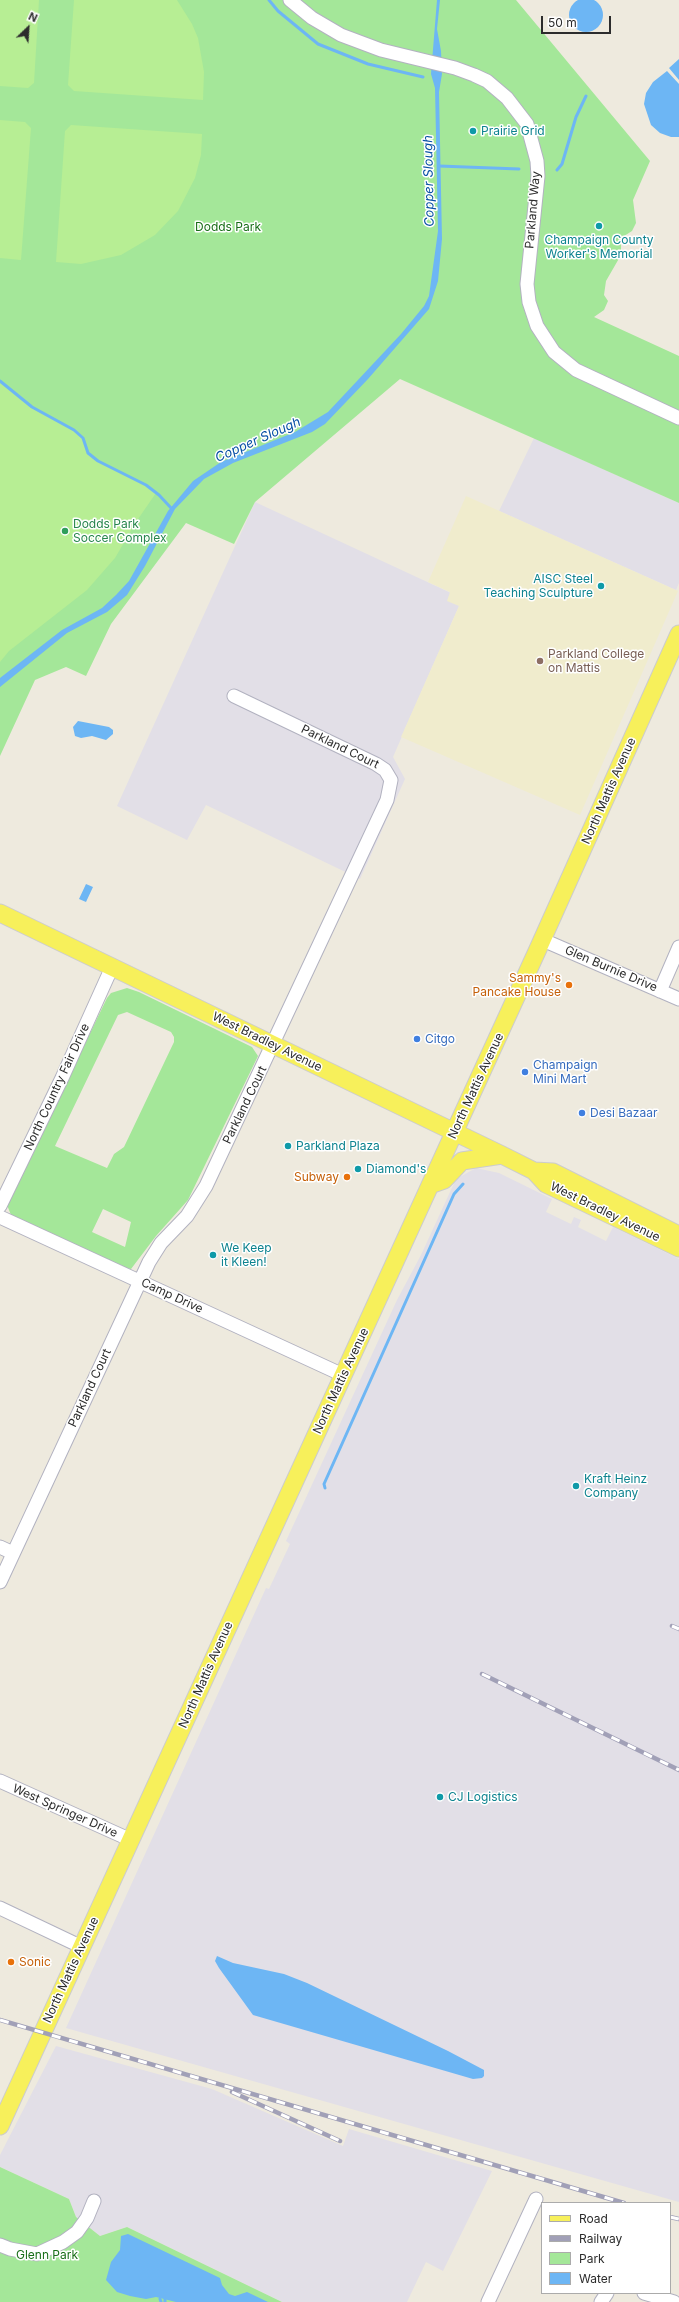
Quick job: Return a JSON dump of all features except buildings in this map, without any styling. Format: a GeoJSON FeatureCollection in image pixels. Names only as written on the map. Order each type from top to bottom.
{"type":"FeatureCollection","features":[{"type":"Feature","properties":{"kind":"main road","name":"North Mattis Avenue"},"geometry":{"type":"LineString","coordinates":[[0,2126],[542,940],[679,636]]}},
{"type":"Feature","properties":{"kind":"main road","name":"West Bradley Avenue"},"geometry":{"type":"LineString","coordinates":[[0,913],[502,1155],[534,1171],[546,1184],[679,1248]]}},
{"type":"Feature","properties":{"kind":"main road"},"geometry":{"type":"LineString","coordinates":[[430,1185],[444,1180],[462,1161],[502,1155]]}},
{"type":"Feature","properties":{"kind":"main road","name":"West Bradley Avenue"},"geometry":{"type":"LineString","coordinates":[[534,1171],[553,1172],[679,1235]]}},
{"type":"Feature","properties":{"kind":"street","name":"Parkland Way"},"geometry":{"type":"LineString","coordinates":[[290,0],[312,18],[341,35],[381,50],[454,68],[474,75],[487,81],[507,98],[527,124],[537,161],[538,176],[527,284],[528,302],[536,326],[554,352],[576,370],[679,418]]}},
{"type":"Feature","properties":{"kind":"street","name":"Parkland Court"},"geometry":{"type":"LineString","coordinates":[[0,1582],[140,1281],[161,1243],[187,1216],[202,1192],[274,1045],[387,800],[391,780],[385,770],[376,764],[234,696]]}},
{"type":"Feature","properties":{"kind":"street","name":"Glen Burnie Drive"},"geometry":{"type":"LineString","coordinates":[[542,940],[679,999]]}},
{"type":"Feature","properties":{"kind":"street"},"geometry":{"type":"LineString","coordinates":[[660,991],[679,947]]}},
{"type":"Feature","properties":{"kind":"street","name":"North Country Fair Drive"},"geometry":{"type":"LineString","coordinates":[[0,1206],[62,1078],[112,967]]}},
{"type":"Feature","properties":{"kind":"street","name":"Camp Drive"},"geometry":{"type":"LineString","coordinates":[[0,1217],[343,1375]]}},
{"type":"Feature","properties":{"kind":"street"},"geometry":{"type":"LineString","coordinates":[[0,1547],[13,1553]]}},
{"type":"Feature","properties":{"kind":"street","name":"West Springer Drive"},"geometry":{"type":"LineString","coordinates":[[0,1781],[131,1840]]}},
{"type":"Feature","properties":{"kind":"street"},"geometry":{"type":"LineString","coordinates":[[0,1908],[82,1947]]}},
{"type":"Feature","properties":{"kind":"street"},"geometry":{"type":"LineString","coordinates":[[488,2302],[536,2199]]}},
{"type":"Feature","properties":{"kind":"street"},"geometry":{"type":"LineString","coordinates":[[0,2245],[10,2249],[37,2254],[63,2242],[77,2232],[87,2218],[94,2201]]}},
{"type":"Feature","properties":{"kind":"street"},"geometry":{"type":"LineString","coordinates":[[647,2294],[674,2302]]}},
{"type":"Feature","properties":{"kind":"shaded area"},"geometry":{"type":"Polygon","coordinates":[[[534,438],[679,503],[679,583],[676,590],[499,511],[534,438]]]}},
{"type":"Feature","properties":{"kind":"shaded area","name":"Parkland College on Mattis"},"geometry":{"type":"Polygon","coordinates":[[[466,496],[678,591],[580,815],[401,737],[459,606],[447,601],[450,592],[428,582],[466,496]]]}},
{"type":"Feature","properties":{"kind":"shaded area"},"geometry":{"type":"Polygon","coordinates":[[[255,502],[451,593],[459,606],[393,757],[405,779],[360,879],[206,805],[187,840],[117,806],[255,502]]]}},
{"type":"Feature","properties":{"kind":"shaded area"},"geometry":{"type":"Polygon","coordinates":[[[476,1168],[499,1173],[552,1199],[546,1212],[571,1224],[574,1217],[581,1220],[578,1227],[606,1241],[613,1227],[679,1259],[679,2202],[66,2028],[266,1588],[269,1589],[290,1544],[286,1541],[397,1300],[421,1255],[456,1179],[476,1168]]]}},
{"type":"Feature","properties":{"kind":"shaded area"},"geometry":{"type":"Polygon","coordinates":[[[56,2046],[212,2089],[343,2146],[349,2129],[492,2171],[443,2271],[426,2262],[407,2302],[282,2302],[127,2227],[100,2236],[76,2217],[69,2199],[0,2167],[0,2155],[56,2046]]]}},
{"type":"Feature","properties":{"kind":"green space","name":"Dodds Park"},"geometry":{"type":"Polygon","coordinates":[[[0,0],[516,0],[650,161],[633,200],[636,223],[632,231],[621,238],[621,255],[606,281],[604,295],[608,301],[604,310],[594,317],[679,356],[679,503],[400,379],[255,502],[234,544],[186,523],[111,624],[86,676],[66,667],[35,680],[0,756],[0,0]]]}},
{"type":"Feature","properties":{"kind":"green space"},"geometry":{"type":"Polygon","coordinates":[[[0,0],[39,0],[34,83],[28,88],[0,86],[0,0]]]}},
{"type":"Feature","properties":{"kind":"green space"},"geometry":{"type":"Polygon","coordinates":[[[74,0],[177,0],[192,24],[198,38],[204,72],[203,100],[74,91],[68,85],[74,0]]]}},
{"type":"Feature","properties":{"kind":"green space"},"geometry":{"type":"Polygon","coordinates":[[[0,120],[25,122],[31,128],[21,260],[0,258],[0,120]]]}},
{"type":"Feature","properties":{"kind":"green space"},"geometry":{"type":"Polygon","coordinates":[[[71,125],[202,134],[201,155],[195,178],[178,211],[155,235],[121,255],[81,264],[56,262],[65,131],[71,125]]]}},
{"type":"Feature","properties":{"kind":"green space","name":"Dodds Park Soccer Complex"},"geometry":{"type":"Polygon","coordinates":[[[0,381],[32,407],[74,430],[83,438],[88,453],[98,461],[146,485],[156,493],[136,522],[115,558],[87,590],[9,651],[0,662],[0,381]]]}},
{"type":"Feature","properties":{"kind":"green space"},"geometry":{"type":"Polygon","coordinates":[[[127,988],[139,992],[252,1047],[258,1056],[188,1200],[156,1236],[131,1269],[125,1268],[11,1215],[7,1205],[107,998],[111,993],[127,988]],[[127,1012],[118,1015],[55,1146],[107,1168],[114,1154],[124,1147],[174,1042],[174,1037],[171,1032],[127,1012]],[[103,1209],[92,1232],[125,1247],[131,1222],[103,1209]]]}},
{"type":"Feature","properties":{"kind":"green space","name":"Glenn Park"},"geometry":{"type":"Polygon","coordinates":[[[0,2167],[69,2199],[76,2217],[100,2236],[127,2227],[282,2302],[0,2302],[0,2167]]]}},
{"type":"Feature","properties":{"kind":"water"},"geometry":{"type":"Polygon","coordinates":[[[580,-1],[592,-1],[598,3],[602,9],[602,21],[598,27],[592,31],[580,31],[574,27],[570,21],[570,9],[574,3],[580,-1]]]}},
{"type":"Feature","properties":{"kind":"water"},"geometry":{"type":"Polygon","coordinates":[[[437,0],[440,0],[437,29],[441,51],[442,74],[439,92],[442,239],[438,281],[429,309],[368,379],[325,424],[312,432],[233,463],[204,479],[175,509],[145,566],[127,595],[107,612],[67,633],[0,687],[0,678],[62,630],[102,608],[116,595],[129,581],[168,511],[193,481],[221,462],[295,432],[328,412],[401,334],[424,306],[429,296],[438,231],[435,88],[431,74],[437,0]]]}},
{"type":"Feature","properties":{"kind":"water"},"geometry":{"type":"Polygon","coordinates":[[[679,59],[679,80],[669,68],[679,59]]]}},
{"type":"Feature","properties":{"kind":"water"},"geometry":{"type":"Polygon","coordinates":[[[667,71],[679,84],[679,137],[671,137],[660,133],[651,125],[644,104],[646,93],[653,82],[667,71]]]}},
{"type":"Feature","properties":{"kind":"water"},"geometry":{"type":"Polygon","coordinates":[[[78,721],[109,727],[113,730],[113,734],[106,740],[92,736],[81,738],[75,736],[73,727],[78,721]]]}},
{"type":"Feature","properties":{"kind":"water"},"geometry":{"type":"Polygon","coordinates":[[[86,884],[93,887],[86,902],[79,899],[86,884]]]}},
{"type":"Feature","properties":{"kind":"water"},"geometry":{"type":"Polygon","coordinates":[[[217,1956],[233,1963],[284,1974],[307,1983],[448,2051],[484,2070],[484,2076],[482,2078],[473,2079],[253,2015],[219,1968],[215,1961],[217,1956]]]}},
{"type":"Feature","properties":{"kind":"water"},"geometry":{"type":"Polygon","coordinates":[[[128,2234],[220,2278],[222,2285],[229,2294],[235,2296],[247,2292],[268,2302],[176,2302],[156,2297],[146,2299],[117,2292],[106,2280],[111,2262],[120,2250],[121,2236],[128,2234]]]}},
{"type":"Feature","properties":{"kind":"waterway"},"geometry":{"type":"LineString","coordinates":[[269,0],[278,11],[318,44],[368,64],[423,77]]}},
{"type":"Feature","properties":{"kind":"waterway"},"geometry":{"type":"LineString","coordinates":[[557,170],[562,164],[576,117],[586,96]]}},
{"type":"Feature","properties":{"kind":"waterway","name":"Copper Slough"},"geometry":{"type":"LineString","coordinates":[[439,166],[519,169]]}},
{"type":"Feature","properties":{"kind":"waterway"},"geometry":{"type":"LineString","coordinates":[[0,381],[32,407],[74,430],[83,438],[88,453],[98,461],[146,485],[159,495],[172,509]]}},
{"type":"Feature","properties":{"kind":"waterway"},"geometry":{"type":"LineString","coordinates":[[325,1488],[324,1484],[454,1194],[463,1184]]}},
{"type":"Feature","properties":{"kind":"railway"},"geometry":{"type":"LineString","coordinates":[[672,1626],[679,1629]]}},
{"type":"Feature","properties":{"kind":"railway"},"geometry":{"type":"LineString","coordinates":[[482,1674],[679,1770]]}},
{"type":"Feature","properties":{"kind":"railway"},"geometry":{"type":"LineString","coordinates":[[0,2020],[621,2202]]}},
{"type":"Feature","properties":{"kind":"railway"},"geometry":{"type":"LineString","coordinates":[[232,2092],[340,2141]]}},
{"type":"Feature","properties":{"kind":"railway"},"geometry":{"type":"LineString","coordinates":[[671,2217],[679,2219]]}},
{"type":"Feature","properties":{"kind":"place","name":"Prairie Grid"},"geometry":{"type":"Point","coordinates":[473,131]}},
{"type":"Feature","properties":{"kind":"place","name":"Champaign County Worker's Memorial"},"geometry":{"type":"Point","coordinates":[599,226]}},
{"type":"Feature","properties":{"kind":"place","name":"Dodds Park Soccer Complex"},"geometry":{"type":"Point","coordinates":[65,531]}},
{"type":"Feature","properties":{"kind":"place","name":"AISC Steel Teaching Sculpture"},"geometry":{"type":"Point","coordinates":[601,586]}},
{"type":"Feature","properties":{"kind":"place","name":"Parkland College on Mattis"},"geometry":{"type":"Point","coordinates":[540,661]}},
{"type":"Feature","properties":{"kind":"place","name":"Sammy's Pancake House"},"geometry":{"type":"Point","coordinates":[569,985]}},
{"type":"Feature","properties":{"kind":"place","name":"Citgo"},"geometry":{"type":"Point","coordinates":[417,1039]}},
{"type":"Feature","properties":{"kind":"place","name":"Champaign Mini Mart"},"geometry":{"type":"Point","coordinates":[525,1072]}},
{"type":"Feature","properties":{"kind":"place","name":"Desi Bazaar"},"geometry":{"type":"Point","coordinates":[582,1113]}},
{"type":"Feature","properties":{"kind":"place","name":"Parkland Plaza"},"geometry":{"type":"Point","coordinates":[288,1146]}},
{"type":"Feature","properties":{"kind":"place","name":"Diamond's"},"geometry":{"type":"Point","coordinates":[358,1169]}},
{"type":"Feature","properties":{"kind":"place","name":"Subway"},"geometry":{"type":"Point","coordinates":[347,1177]}},
{"type":"Feature","properties":{"kind":"place","name":"We Keep it Kleen!"},"geometry":{"type":"Point","coordinates":[213,1255]}},
{"type":"Feature","properties":{"kind":"place","name":"Kraft Heinz Company"},"geometry":{"type":"Point","coordinates":[576,1486]}},
{"type":"Feature","properties":{"kind":"place","name":"CJ Logistics"},"geometry":{"type":"Point","coordinates":[440,1797]}},
{"type":"Feature","properties":{"kind":"place","name":"Sonic"},"geometry":{"type":"Point","coordinates":[11,1962]}}]}
